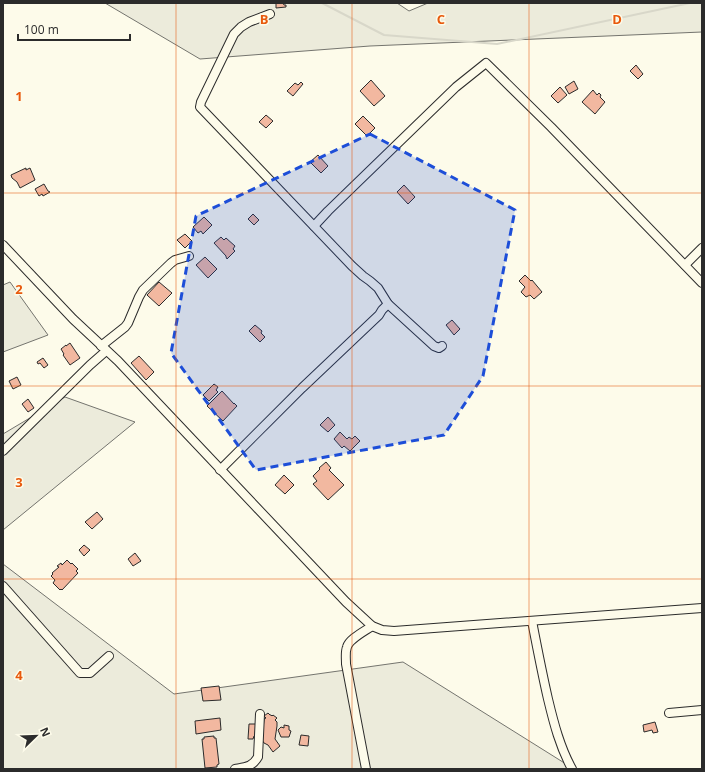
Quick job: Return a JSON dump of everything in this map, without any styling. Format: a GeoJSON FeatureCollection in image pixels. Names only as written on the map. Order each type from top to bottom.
{"type":"FeatureCollection","features":[{"type":"Feature","properties":{"kind":"street"},"geometry":{"type":"LineString","coordinates":[[270,14],[249,22],[234,34],[201,102],[200,107],[358,272],[378,288],[388,304],[434,346],[439,348],[442,346]]}},
{"type":"Feature","properties":{"kind":"street"},"geometry":{"type":"LineString","coordinates":[[314,226],[456,87],[486,63],[551,127],[702,283]]}},
{"type":"Feature","properties":{"kind":"street"},"geometry":{"type":"LineString","coordinates":[[3,245],[73,319],[118,361],[346,602],[372,626],[382,630],[394,631],[702,608]]}},
{"type":"Feature","properties":{"kind":"street"},"geometry":{"type":"LineString","coordinates":[[685,265],[702,248]]}},
{"type":"Feature","properties":{"kind":"street"},"geometry":{"type":"LineString","coordinates":[[3,451],[125,327],[138,297],[143,290],[175,260],[189,256]]}},
{"type":"Feature","properties":{"kind":"street"},"geometry":{"type":"LineString","coordinates":[[220,470],[302,388],[379,315],[388,304]]}},
{"type":"Feature","properties":{"kind":"street"},"geometry":{"type":"LineString","coordinates":[[3,586],[80,673],[90,673],[109,656]]}},
{"type":"Feature","properties":{"kind":"street"},"geometry":{"type":"LineString","coordinates":[[532,621],[551,714],[560,742],[572,769]]}},
{"type":"Feature","properties":{"kind":"street"},"geometry":{"type":"LineString","coordinates":[[366,769],[346,664],[346,652],[347,645],[372,626]]}},
{"type":"Feature","properties":{"kind":"street"},"geometry":{"type":"LineString","coordinates":[[669,713],[702,710]]}},
{"type":"Feature","properties":{"kind":"street"},"geometry":{"type":"LineString","coordinates":[[235,769],[249,766],[254,763],[258,757],[260,714]]}},
{"type":"Feature","properties":{"kind":"highlighted area"},"geometry":{"type":"Polygon","coordinates":[[[370,134],[515,210],[483,376],[444,435],[256,470],[171,353],[196,216],[370,134]]]}},
{"type":"Feature","properties":{"kind":"shaded area"},"geometry":{"type":"Polygon","coordinates":[[[105,3],[397,3],[409,11],[428,3],[702,3],[702,32],[370,46],[200,59],[105,3]]]}},
{"type":"Feature","properties":{"kind":"shaded area"},"geometry":{"type":"Polygon","coordinates":[[[10,282],[48,335],[3,352],[3,285],[10,282]]]}},
{"type":"Feature","properties":{"kind":"shaded area"},"geometry":{"type":"Polygon","coordinates":[[[65,397],[135,422],[3,530],[3,434],[65,397]]]}},
{"type":"Feature","properties":{"kind":"shaded area"},"geometry":{"type":"Polygon","coordinates":[[[3,564],[174,694],[403,662],[574,769],[3,769],[3,564]]]}},
{"type":"Feature","properties":{"kind":"building"},"geometry":{"type":"Polygon","coordinates":[[[276,3],[283,3],[286,7],[276,8],[276,3]]]}},
{"type":"Feature","properties":{"kind":"building"},"geometry":{"type":"Polygon","coordinates":[[[636,65],[643,74],[638,79],[630,71],[636,65]]]}},
{"type":"Feature","properties":{"kind":"building"},"geometry":{"type":"Polygon","coordinates":[[[371,80],[385,96],[374,106],[360,91],[371,80]]]}},
{"type":"Feature","properties":{"kind":"building"},"geometry":{"type":"Polygon","coordinates":[[[574,81],[578,89],[569,94],[565,87],[574,81]]]}},
{"type":"Feature","properties":{"kind":"building"},"geometry":{"type":"Polygon","coordinates":[[[301,82],[303,84],[293,96],[287,91],[295,83],[298,85],[301,82]]]}},
{"type":"Feature","properties":{"kind":"building"},"geometry":{"type":"Polygon","coordinates":[[[560,87],[567,95],[558,103],[551,96],[560,87]]]}},
{"type":"Feature","properties":{"kind":"building"},"geometry":{"type":"Polygon","coordinates":[[[593,90],[597,95],[599,93],[601,95],[600,97],[605,102],[595,114],[582,102],[593,90]]]}},
{"type":"Feature","properties":{"kind":"building"},"geometry":{"type":"Polygon","coordinates":[[[266,115],[273,121],[266,128],[259,122],[266,115]]]}},
{"type":"Feature","properties":{"kind":"building"},"geometry":{"type":"Polygon","coordinates":[[[363,116],[375,128],[367,136],[355,124],[363,116]]]}},
{"type":"Feature","properties":{"kind":"building"},"geometry":{"type":"Polygon","coordinates":[[[318,155],[328,166],[321,173],[310,162],[318,155]]]}},
{"type":"Feature","properties":{"kind":"building"},"geometry":{"type":"Polygon","coordinates":[[[26,168],[26,170],[30,168],[35,180],[20,188],[11,175],[26,168]]]}},
{"type":"Feature","properties":{"kind":"building"},"geometry":{"type":"Polygon","coordinates":[[[44,184],[50,192],[43,196],[42,194],[39,196],[35,189],[44,184]]]}},
{"type":"Feature","properties":{"kind":"building"},"geometry":{"type":"Polygon","coordinates":[[[404,185],[415,197],[408,204],[397,192],[404,185]]]}},
{"type":"Feature","properties":{"kind":"building"},"geometry":{"type":"Polygon","coordinates":[[[253,214],[259,220],[254,225],[248,219],[253,214]]]}},
{"type":"Feature","properties":{"kind":"building"},"geometry":{"type":"Polygon","coordinates":[[[204,217],[212,225],[203,234],[201,231],[198,233],[193,227],[204,217]]]}},
{"type":"Feature","properties":{"kind":"building"},"geometry":{"type":"Polygon","coordinates":[[[185,234],[192,241],[185,248],[177,240],[185,234]]]}},
{"type":"Feature","properties":{"kind":"building"},"geometry":{"type":"Polygon","coordinates":[[[221,237],[224,240],[226,238],[235,246],[233,249],[235,251],[227,259],[214,243],[221,237]]]}},
{"type":"Feature","properties":{"kind":"building"},"geometry":{"type":"Polygon","coordinates":[[[205,257],[217,269],[208,278],[196,265],[205,257]]]}},
{"type":"Feature","properties":{"kind":"building"},"geometry":{"type":"Polygon","coordinates":[[[525,275],[531,281],[532,280],[542,292],[534,299],[530,295],[526,297],[521,292],[525,287],[519,281],[525,275]]]}},
{"type":"Feature","properties":{"kind":"building"},"geometry":{"type":"Polygon","coordinates":[[[159,282],[172,293],[159,306],[147,295],[159,282]]]}},
{"type":"Feature","properties":{"kind":"building"},"geometry":{"type":"Polygon","coordinates":[[[452,320],[460,329],[454,335],[446,325],[452,320]]]}},
{"type":"Feature","properties":{"kind":"building"},"geometry":{"type":"Polygon","coordinates":[[[255,325],[262,331],[261,333],[265,337],[260,342],[249,331],[255,325]]]}},
{"type":"Feature","properties":{"kind":"building"},"geometry":{"type":"Polygon","coordinates":[[[70,343],[80,358],[70,365],[61,349],[70,343]]]}},
{"type":"Feature","properties":{"kind":"building"},"geometry":{"type":"Polygon","coordinates":[[[139,356],[154,372],[146,380],[131,363],[139,356]]]}},
{"type":"Feature","properties":{"kind":"building"},"geometry":{"type":"Polygon","coordinates":[[[43,358],[48,365],[44,368],[37,362],[43,358]]]}},
{"type":"Feature","properties":{"kind":"building"},"geometry":{"type":"Polygon","coordinates":[[[17,377],[21,385],[13,389],[9,381],[17,377]]]}},
{"type":"Feature","properties":{"kind":"building"},"geometry":{"type":"Polygon","coordinates":[[[214,384],[218,387],[216,390],[218,392],[209,401],[203,395],[214,384]]]}},
{"type":"Feature","properties":{"kind":"building"},"geometry":{"type":"Polygon","coordinates":[[[222,391],[237,406],[223,421],[207,406],[222,391]]]}},
{"type":"Feature","properties":{"kind":"building"},"geometry":{"type":"Polygon","coordinates":[[[28,399],[34,408],[28,412],[22,404],[28,399]]]}},
{"type":"Feature","properties":{"kind":"building"},"geometry":{"type":"Polygon","coordinates":[[[328,417],[335,425],[328,432],[320,425],[328,417]]]}},
{"type":"Feature","properties":{"kind":"building"},"geometry":{"type":"Polygon","coordinates":[[[340,432],[347,439],[349,437],[352,439],[355,436],[360,441],[350,451],[344,446],[342,448],[334,439],[340,432]]]}},
{"type":"Feature","properties":{"kind":"building"},"geometry":{"type":"Polygon","coordinates":[[[326,462],[331,468],[329,470],[344,485],[328,500],[313,484],[317,481],[313,476],[326,462]]]}},
{"type":"Feature","properties":{"kind":"building"},"geometry":{"type":"Polygon","coordinates":[[[284,475],[294,485],[285,494],[275,485],[284,475]]]}},
{"type":"Feature","properties":{"kind":"building"},"geometry":{"type":"Polygon","coordinates":[[[97,512],[103,519],[92,529],[85,522],[97,512]]]}},
{"type":"Feature","properties":{"kind":"building"},"geometry":{"type":"Polygon","coordinates":[[[84,545],[90,550],[84,556],[79,550],[84,545]]]}},
{"type":"Feature","properties":{"kind":"building"},"geometry":{"type":"Polygon","coordinates":[[[135,553],[141,561],[133,566],[128,559],[135,553]]]}},
{"type":"Feature","properties":{"kind":"building"},"geometry":{"type":"Polygon","coordinates":[[[67,560],[78,569],[76,571],[78,573],[62,590],[60,590],[53,583],[55,580],[51,576],[53,574],[52,573],[59,567],[57,566],[61,563],[62,565],[67,560]]]}},
{"type":"Feature","properties":{"kind":"building"},"geometry":{"type":"Polygon","coordinates":[[[219,686],[221,700],[203,701],[201,688],[219,686]]]}},
{"type":"Feature","properties":{"kind":"building"},"geometry":{"type":"Polygon","coordinates":[[[268,713],[277,718],[275,720],[277,722],[277,726],[275,739],[280,746],[273,752],[262,740],[264,719],[266,718],[264,716],[268,713]]]}},
{"type":"Feature","properties":{"kind":"building"},"geometry":{"type":"Polygon","coordinates":[[[220,718],[221,730],[196,734],[195,721],[220,718]]]}},
{"type":"Feature","properties":{"kind":"building"},"geometry":{"type":"Polygon","coordinates":[[[655,722],[658,732],[653,733],[652,730],[644,732],[643,725],[655,722]]]}},
{"type":"Feature","properties":{"kind":"building"},"geometry":{"type":"Polygon","coordinates":[[[249,724],[256,724],[255,736],[253,739],[248,739],[249,724]]]}},
{"type":"Feature","properties":{"kind":"building"},"geometry":{"type":"Polygon","coordinates":[[[284,725],[289,726],[289,730],[291,731],[289,737],[281,737],[278,730],[281,727],[284,728],[284,725]]]}},
{"type":"Feature","properties":{"kind":"building"},"geometry":{"type":"Polygon","coordinates":[[[301,735],[309,736],[308,746],[299,745],[301,735]]]}},
{"type":"Feature","properties":{"kind":"building"},"geometry":{"type":"Polygon","coordinates":[[[214,736],[214,738],[216,738],[219,764],[217,767],[205,768],[202,739],[204,739],[204,737],[214,736]]]}},
{"type":"Feature","properties":{"kind":"waterway"},"geometry":{"type":"LineString","coordinates":[[322,3],[384,35],[497,44],[690,3]]}}]}
